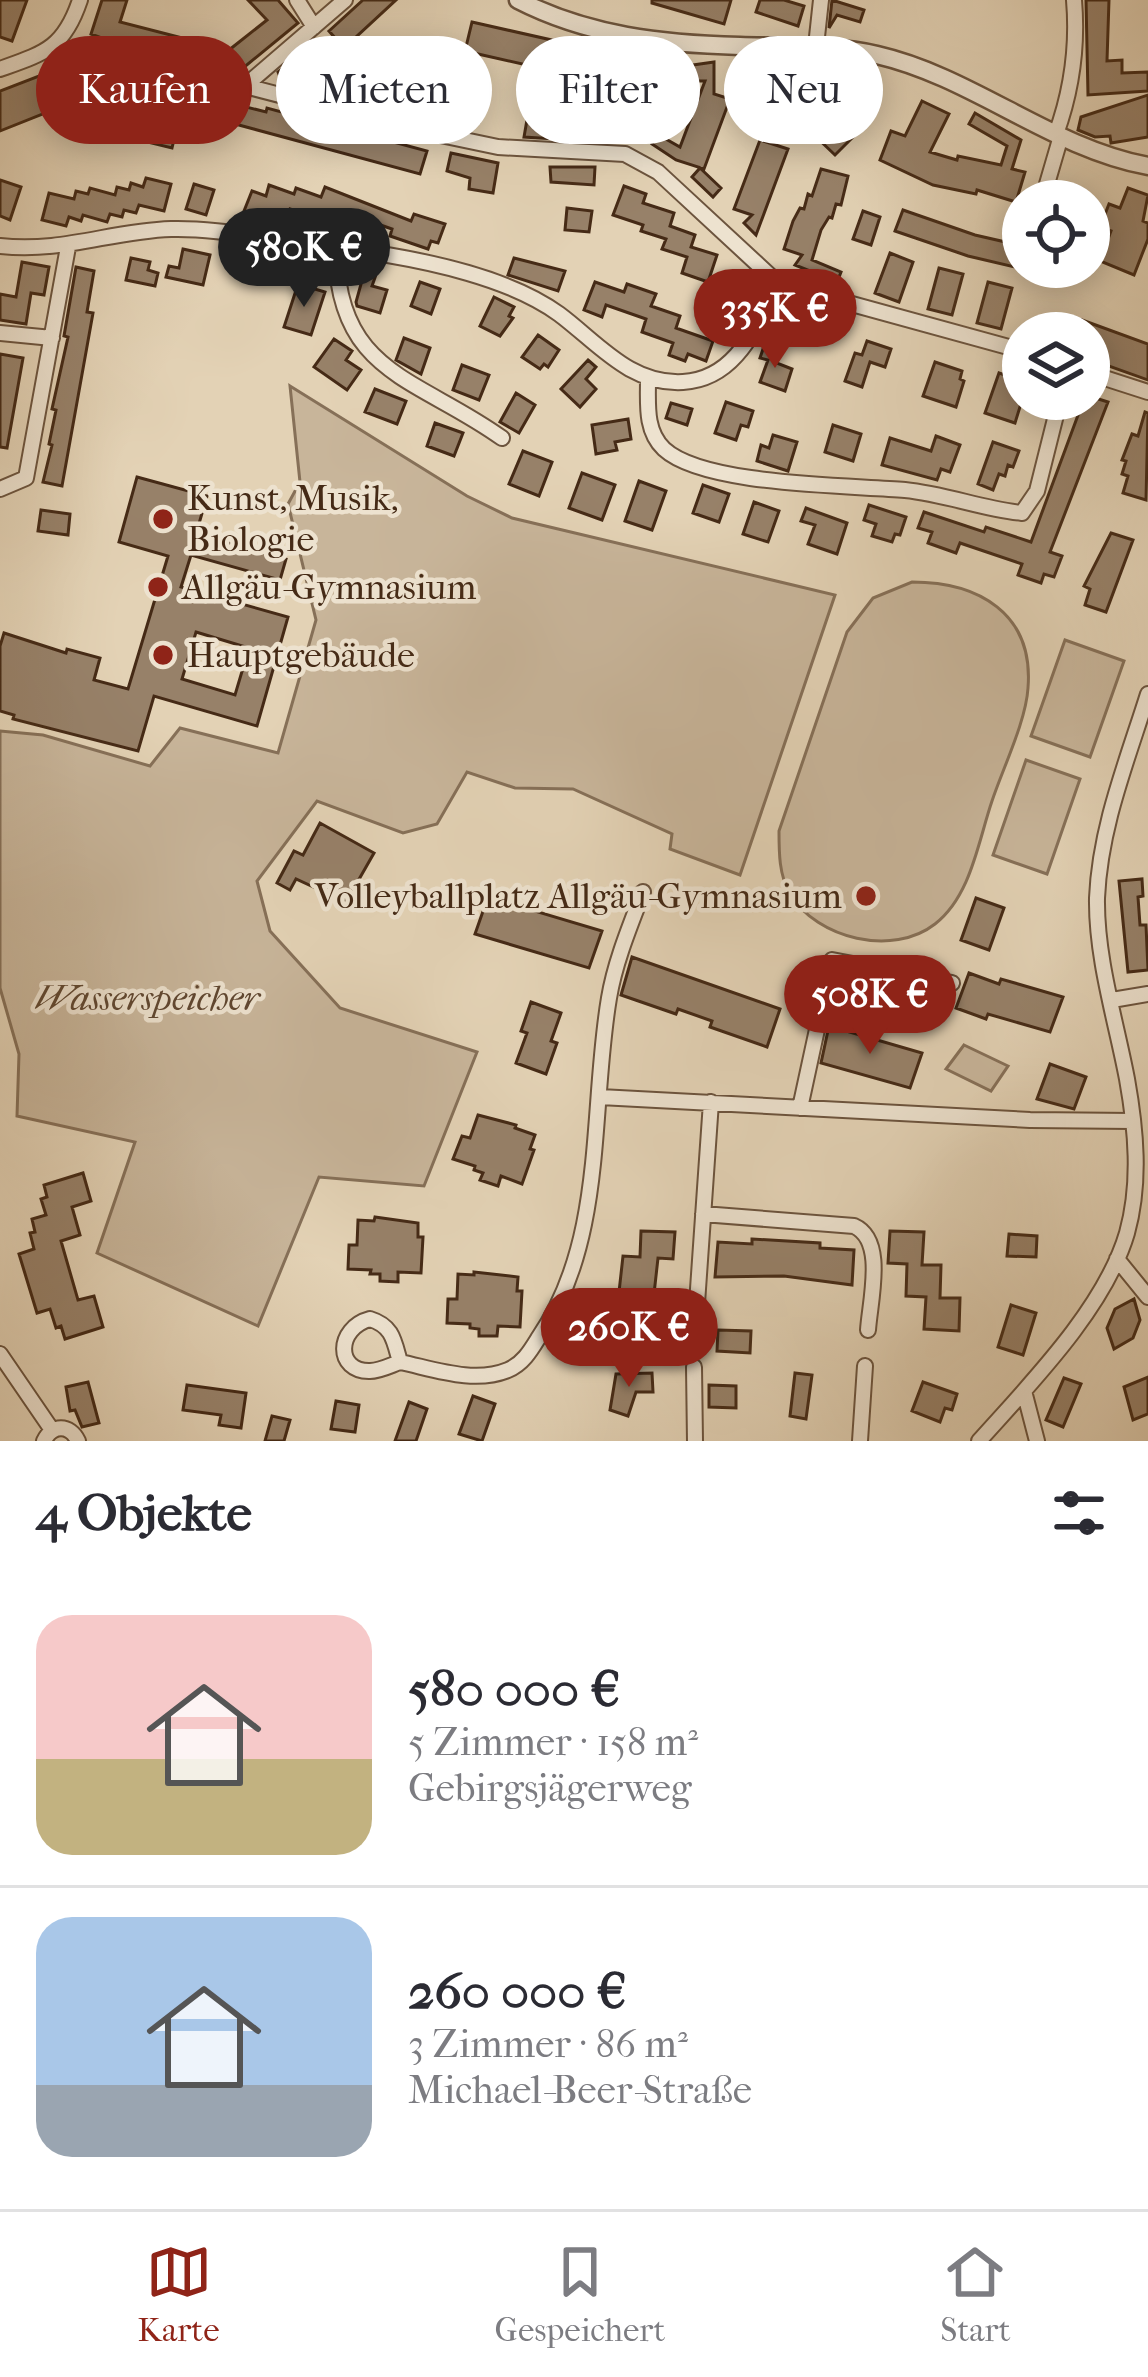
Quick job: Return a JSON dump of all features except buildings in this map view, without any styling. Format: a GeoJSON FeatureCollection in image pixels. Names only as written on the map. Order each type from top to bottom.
{"type":"FeatureCollection","features":[{"type":"Feature","properties":{"kind":"street"},"geometry":{"type":"LineString","coordinates":[[63,36],[80,0]]}},
{"type":"Feature","properties":{"kind":"street"},"geometry":{"type":"LineString","coordinates":[[296,0],[314,27]]}},
{"type":"Feature","properties":{"kind":"street"},"geometry":{"type":"LineString","coordinates":[[252,80],[345,0]]}},
{"type":"Feature","properties":{"kind":"street"},"geometry":{"type":"LineString","coordinates":[[518,0],[596,31],[628,38],[724,45]]}},
{"type":"Feature","properties":{"kind":"street"},"geometry":{"type":"LineString","coordinates":[[817,36],[821,0]]}},
{"type":"Feature","properties":{"kind":"street"},"geometry":{"type":"LineString","coordinates":[[1047,180],[1071,93],[1074,0]]}},
{"type":"Feature","properties":{"kind":"street"},"geometry":{"type":"LineString","coordinates":[[0,69],[36,54]]}},
{"type":"Feature","properties":{"kind":"street"},"geometry":{"type":"LineString","coordinates":[[883,57],[913,64],[1059,135],[1148,166]]}},
{"type":"Feature","properties":{"kind":"street"},"geometry":{"type":"LineString","coordinates":[[252,88],[498,147],[625,154],[658,172],[779,284],[1002,345]]}},
{"type":"Feature","properties":{"kind":"street"},"geometry":{"type":"LineString","coordinates":[[0,246],[68,247],[171,229],[336,247],[427,263],[513,289],[556,312],[610,357],[648,380],[699,381],[717,372],[740,355],[779,284]]}},
{"type":"Feature","properties":{"kind":"street"},"geometry":{"type":"LineString","coordinates":[[0,488],[26,478],[68,247]]}},
{"type":"Feature","properties":{"kind":"street"},"geometry":{"type":"LineString","coordinates":[[336,247],[336,288],[350,327],[375,358],[414,389],[502,438]]}},
{"type":"Feature","properties":{"kind":"street"},"geometry":{"type":"LineString","coordinates":[[0,333],[52,338]]}},
{"type":"Feature","properties":{"kind":"street"},"geometry":{"type":"LineString","coordinates":[[648,380],[653,437],[668,454],[717,471],[800,484],[907,490],[1022,513],[1037,491],[1055,420]]}},
{"type":"Feature","properties":{"kind":"street"},"geometry":{"type":"LineString","coordinates":[[1110,380],[1148,392]]}},
{"type":"Feature","properties":{"kind":"street"},"geometry":{"type":"LineString","coordinates":[[979,1441],[1090,1306],[1128,1229],[1136,1182],[1133,1121],[1100,932],[1099,872],[1109,812],[1148,694]]}},
{"type":"Feature","properties":{"kind":"street"},"geometry":{"type":"LineString","coordinates":[[400,1362],[392,1332],[383,1323],[357,1322],[347,1332],[346,1358],[356,1368],[369,1372],[400,1362],[488,1376],[518,1366],[564,1293],[584,1224],[609,997],[644,892]]}},
{"type":"Feature","properties":{"kind":"street"},"geometry":{"type":"LineString","coordinates":[[800,1108],[832,960],[952,983]]}},
{"type":"Feature","properties":{"kind":"street"},"geometry":{"type":"LineString","coordinates":[[1112,1000],[1148,994]]}},
{"type":"Feature","properties":{"kind":"street"},"geometry":{"type":"LineString","coordinates":[[600,1097],[1030,1120],[1133,1121]]}},
{"type":"Feature","properties":{"kind":"street"},"geometry":{"type":"LineString","coordinates":[[695,1332],[711,1102]]}},
{"type":"Feature","properties":{"kind":"street"},"geometry":{"type":"LineString","coordinates":[[703,1214],[854,1226],[866,1231],[873,1245],[868,1330]]}},
{"type":"Feature","properties":{"kind":"street"},"geometry":{"type":"LineString","coordinates":[[1117,1258],[1148,1297]]}},
{"type":"Feature","properties":{"kind":"street"},"geometry":{"type":"LineString","coordinates":[[0,1354],[48,1436],[68,1429],[78,1441]]}},
{"type":"Feature","properties":{"kind":"street"},"geometry":{"type":"LineString","coordinates":[[860,1441],[865,1366]]}},
{"type":"Feature","properties":{"kind":"street"},"geometry":{"type":"LineString","coordinates":[[694,1367],[694,1441]]}},
{"type":"Feature","properties":{"kind":"street"},"geometry":{"type":"LineString","coordinates":[[1024,1391],[1037,1441]]}},
{"type":"Feature","properties":{"kind":"green space","name":"Wasserspeicher"},"geometry":{"type":"Polygon","coordinates":[[[290,386],[467,496],[512,518],[835,595],[740,875],[670,849],[672,834],[573,789],[515,788],[467,772],[437,824],[403,833],[317,801],[257,881],[270,931],[340,1008],[477,1052],[424,1186],[319,1177],[258,1326],[97,1253],[135,1142],[17,1116],[19,1054],[0,988],[0,731],[43,735],[150,766],[180,728],[278,753],[316,620],[288,504],[300,482],[290,386]]]}},
{"type":"Feature","properties":{"kind":"green space"},"geometry":{"type":"Polygon","coordinates":[[[912,582],[959,588],[997,607],[1022,640],[1028,688],[1019,730],[957,899],[935,924],[918,934],[878,941],[837,932],[802,910],[784,879],[779,831],[847,632],[873,598],[912,582]]]}},
{"type":"Feature","properties":{"kind":"green space"},"geometry":{"type":"Polygon","coordinates":[[[1065,640],[1124,661],[1090,757],[1031,736],[1065,640]]]}},
{"type":"Feature","properties":{"kind":"green space"},"geometry":{"type":"Polygon","coordinates":[[[1026,760],[1080,779],[1047,874],[993,855],[1026,760]]]}},
{"type":"Feature","properties":{"kind":"green space"},"geometry":{"type":"Polygon","coordinates":[[[964,1045],[1008,1066],[991,1091],[946,1069],[964,1045]]]}},
{"type":"Feature","properties":{"kind":"place","name":"Kunst, Musik, Biologie"},"geometry":{"type":"Point","coordinates":[163,519]}},
{"type":"Feature","properties":{"kind":"place","name":"Allgäu-Gymnasium"},"geometry":{"type":"Point","coordinates":[158,587]}},
{"type":"Feature","properties":{"kind":"place","name":"Hauptgebäude"},"geometry":{"type":"Point","coordinates":[163,655]}},
{"type":"Feature","properties":{"kind":"place","name":"Volleyballplatz Allgäu-Gymnasium"},"geometry":{"type":"Point","coordinates":[866,896]}}]}
